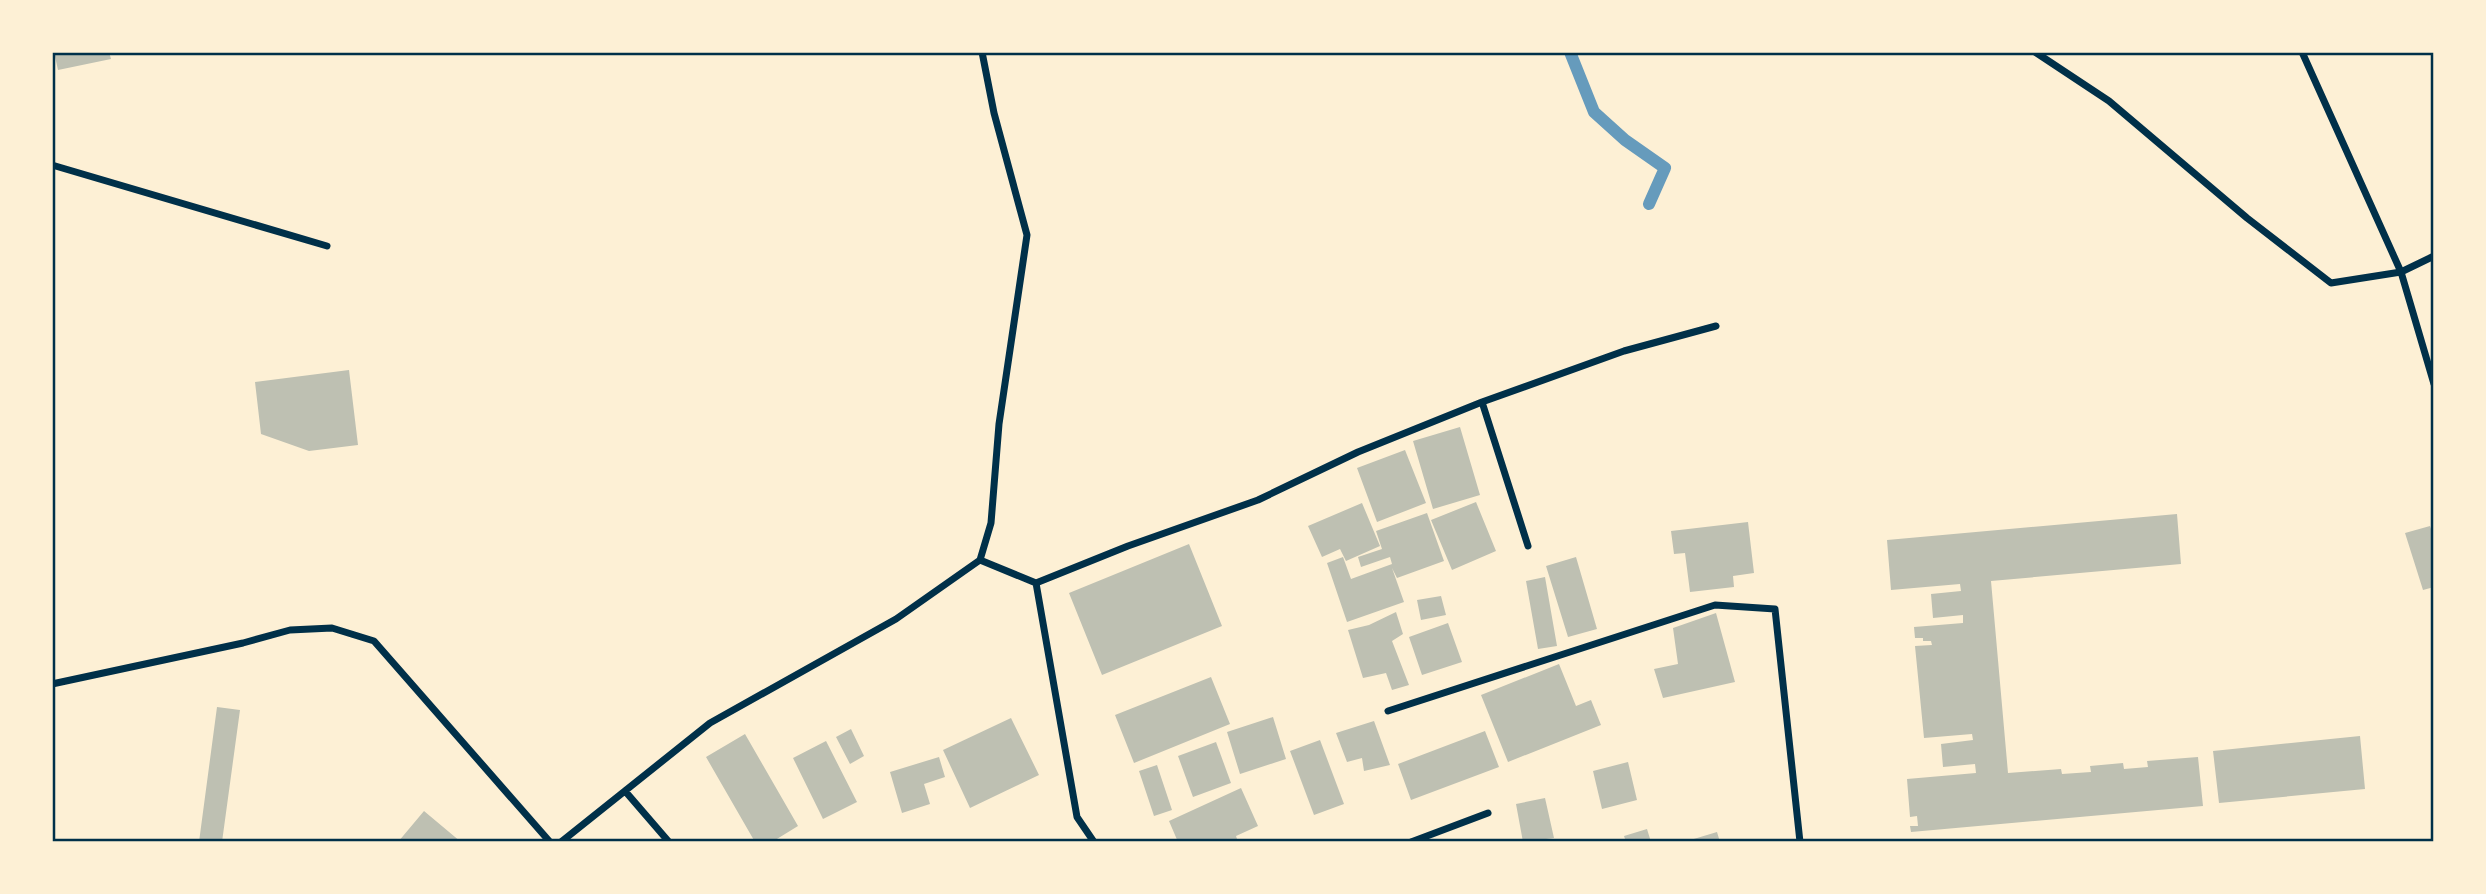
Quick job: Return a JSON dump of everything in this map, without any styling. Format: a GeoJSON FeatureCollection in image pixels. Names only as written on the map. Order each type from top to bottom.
{"type":"FeatureCollection","features":[{"type":"Feature","properties":{"kind":"street"},"geometry":{"type":"LineString","coordinates":[[561,842],[710,723],[896,619],[980,560],[991,523],[1003,387],[1027,235],[994,113],[982,52]]}},
{"type":"Feature","properties":{"kind":"street"},"geometry":{"type":"LineString","coordinates":[[2035,52],[2109,101],[2248,218],[2331,283],[2401,272],[2434,256]]}},
{"type":"Feature","properties":{"kind":"street"},"geometry":{"type":"LineString","coordinates":[[2302,52],[2401,272],[2434,383]]}},
{"type":"Feature","properties":{"kind":"street"},"geometry":{"type":"LineString","coordinates":[[52,165],[327,246]]}},
{"type":"Feature","properties":{"kind":"street"},"geometry":{"type":"LineString","coordinates":[[980,560],[1036,583],[1128,546],[1258,500],[1358,452],[1482,402],[1624,351],[1716,326]]}},
{"type":"Feature","properties":{"kind":"street"},"geometry":{"type":"LineString","coordinates":[[1482,402],[1528,546]]}},
{"type":"Feature","properties":{"kind":"street"},"geometry":{"type":"LineString","coordinates":[[1036,583],[1077,817],[1094,842]]}},
{"type":"Feature","properties":{"kind":"street"},"geometry":{"type":"LineString","coordinates":[[1388,711],[1715,605],[1775,609],[1800,842]]}},
{"type":"Feature","properties":{"kind":"street"},"geometry":{"type":"LineString","coordinates":[[52,684],[243,643],[290,630],[332,628],[373,641],[551,842]]}},
{"type":"Feature","properties":{"kind":"street"},"geometry":{"type":"LineString","coordinates":[[625,791],[668,842]]}},
{"type":"Feature","properties":{"kind":"street"},"geometry":{"type":"LineString","coordinates":[[1411,842],[1488,813]]}},
{"type":"Feature","properties":{"kind":"building"},"geometry":{"type":"Polygon","coordinates":[[[54,52],[109,52],[111,59],[58,70],[54,52]]]}},
{"type":"Feature","properties":{"kind":"building"},"geometry":{"type":"Polygon","coordinates":[[[349,370],[358,445],[309,451],[261,434],[255,382],[349,370]]]}},
{"type":"Feature","properties":{"kind":"building"},"geometry":{"type":"Polygon","coordinates":[[[1460,427],[1480,495],[1433,509],[1413,441],[1460,427]]]}},
{"type":"Feature","properties":{"kind":"building"},"geometry":{"type":"Polygon","coordinates":[[[1405,450],[1426,503],[1377,522],[1357,468],[1405,450]]]}},
{"type":"Feature","properties":{"kind":"building"},"geometry":{"type":"Polygon","coordinates":[[[1476,502],[1496,551],[1452,570],[1431,520],[1476,502]]]}},
{"type":"Feature","properties":{"kind":"building"},"geometry":{"type":"Polygon","coordinates":[[[1362,503],[1380,546],[1346,561],[1340,549],[1322,557],[1308,526],[1362,503]]]}},
{"type":"Feature","properties":{"kind":"building"},"geometry":{"type":"Polygon","coordinates":[[[1427,513],[1444,561],[1397,578],[1392,568],[1404,602],[1347,622],[1327,563],[1343,557],[1351,579],[1392,564],[1390,557],[1361,567],[1358,557],[1382,549],[1376,531],[1427,513]]]}},
{"type":"Feature","properties":{"kind":"building"},"geometry":{"type":"Polygon","coordinates":[[[2177,514],[2181,564],[1991,581],[2008,773],[2061,769],[2062,774],[2091,772],[2090,766],[2123,763],[2124,769],[2148,767],[2147,761],[2198,757],[2203,806],[1911,832],[1910,826],[1918,826],[1917,816],[1910,817],[1907,779],[1976,773],[1975,764],[1943,767],[1941,744],[1973,740],[1972,734],[1924,738],[1915,646],[1932,645],[1931,641],[1915,638],[1914,627],[1963,623],[1963,615],[1933,618],[1931,594],[1961,591],[1960,584],[1891,590],[1887,540],[2177,514]]]}},
{"type":"Feature","properties":{"kind":"building"},"geometry":{"type":"Polygon","coordinates":[[[1748,522],[1754,573],[1733,576],[1734,587],[1690,592],[1685,553],[1674,554],[1671,531],[1748,522]]]}},
{"type":"Feature","properties":{"kind":"building"},"geometry":{"type":"Polygon","coordinates":[[[2430,526],[2434,538],[2434,587],[2423,590],[2405,533],[2430,526]]]}},
{"type":"Feature","properties":{"kind":"building"},"geometry":{"type":"Polygon","coordinates":[[[1189,544],[1222,626],[1102,675],[1069,593],[1189,544]]]}},
{"type":"Feature","properties":{"kind":"building"},"geometry":{"type":"Polygon","coordinates":[[[1576,557],[1597,629],[1568,637],[1546,566],[1576,557]]]}},
{"type":"Feature","properties":{"kind":"building"},"geometry":{"type":"Polygon","coordinates":[[[1545,577],[1557,646],[1538,649],[1526,581],[1545,577]]]}},
{"type":"Feature","properties":{"kind":"building"},"geometry":{"type":"Polygon","coordinates":[[[1441,596],[1446,615],[1421,620],[1417,600],[1441,596]]]}},
{"type":"Feature","properties":{"kind":"building"},"geometry":{"type":"Polygon","coordinates":[[[1396,612],[1403,634],[1392,641],[1409,685],[1392,690],[1386,673],[1363,678],[1348,630],[1369,625],[1396,612]]]}},
{"type":"Feature","properties":{"kind":"building"},"geometry":{"type":"Polygon","coordinates":[[[1716,613],[1735,682],[1663,698],[1654,669],[1678,664],[1673,628],[1716,613]]]}},
{"type":"Feature","properties":{"kind":"building"},"geometry":{"type":"Polygon","coordinates":[[[1448,623],[1462,662],[1422,675],[1409,637],[1448,623]]]}},
{"type":"Feature","properties":{"kind":"building"},"geometry":{"type":"Polygon","coordinates":[[[1559,664],[1576,706],[1591,700],[1601,725],[1508,762],[1481,695],[1559,664]]]}},
{"type":"Feature","properties":{"kind":"building"},"geometry":{"type":"Polygon","coordinates":[[[1211,677],[1230,724],[1134,763],[1115,715],[1211,677]]]}},
{"type":"Feature","properties":{"kind":"building"},"geometry":{"type":"Polygon","coordinates":[[[217,707],[240,710],[222,842],[199,842],[217,707]]]}},
{"type":"Feature","properties":{"kind":"building"},"geometry":{"type":"Polygon","coordinates":[[[1273,717],[1286,759],[1240,774],[1227,732],[1273,717]]]}},
{"type":"Feature","properties":{"kind":"building"},"geometry":{"type":"Polygon","coordinates":[[[1011,718],[1039,775],[970,808],[943,750],[1011,718]]]}},
{"type":"Feature","properties":{"kind":"building"},"geometry":{"type":"Polygon","coordinates":[[[1374,721],[1390,765],[1364,771],[1362,758],[1347,762],[1336,733],[1374,721]]]}},
{"type":"Feature","properties":{"kind":"building"},"geometry":{"type":"Polygon","coordinates":[[[851,729],[864,756],[850,764],[836,737],[851,729]]]}},
{"type":"Feature","properties":{"kind":"building"},"geometry":{"type":"Polygon","coordinates":[[[1485,731],[1499,767],[1411,800],[1398,764],[1485,731]]]}},
{"type":"Feature","properties":{"kind":"building"},"geometry":{"type":"Polygon","coordinates":[[[745,734],[798,826],[772,842],[755,842],[706,757],[745,734]]]}},
{"type":"Feature","properties":{"kind":"building"},"geometry":{"type":"Polygon","coordinates":[[[2360,736],[2365,789],[2219,803],[2213,751],[2360,736]]]}},
{"type":"Feature","properties":{"kind":"building"},"geometry":{"type":"Polygon","coordinates":[[[1320,740],[1344,804],[1314,815],[1290,751],[1320,740]]]}},
{"type":"Feature","properties":{"kind":"building"},"geometry":{"type":"Polygon","coordinates":[[[826,741],[857,802],[823,819],[793,758],[826,741]]]}},
{"type":"Feature","properties":{"kind":"building"},"geometry":{"type":"Polygon","coordinates":[[[1216,742],[1231,783],[1193,797],[1178,756],[1216,742]]]}},
{"type":"Feature","properties":{"kind":"building"},"geometry":{"type":"Polygon","coordinates":[[[939,757],[945,777],[924,784],[930,804],[902,813],[890,772],[939,757]]]}},
{"type":"Feature","properties":{"kind":"building"},"geometry":{"type":"Polygon","coordinates":[[[1628,762],[1637,800],[1602,809],[1593,771],[1628,762]]]}},
{"type":"Feature","properties":{"kind":"building"},"geometry":{"type":"Polygon","coordinates":[[[1157,765],[1172,810],[1154,816],[1139,771],[1157,765]]]}},
{"type":"Feature","properties":{"kind":"building"},"geometry":{"type":"Polygon","coordinates":[[[1241,788],[1258,826],[1236,836],[1238,842],[1178,842],[1169,821],[1241,788]]]}},
{"type":"Feature","properties":{"kind":"building"},"geometry":{"type":"Polygon","coordinates":[[[1545,798],[1554,838],[1523,842],[1516,804],[1545,798]]]}},
{"type":"Feature","properties":{"kind":"building"},"geometry":{"type":"Polygon","coordinates":[[[424,811],[461,842],[398,842],[424,811]]]}},
{"type":"Feature","properties":{"kind":"building"},"geometry":{"type":"Polygon","coordinates":[[[1647,829],[1651,842],[1626,842],[1624,836],[1647,829]]]}},
{"type":"Feature","properties":{"kind":"building"},"geometry":{"type":"Polygon","coordinates":[[[1717,832],[1720,842],[1687,842],[1687,841],[1717,832]]]}},
{"type":"Feature","properties":{"kind":"waterway"},"geometry":{"type":"LineString","coordinates":[[1570,52],[1594,112],[1625,140],[1665,168],[1649,204]]}}]}
